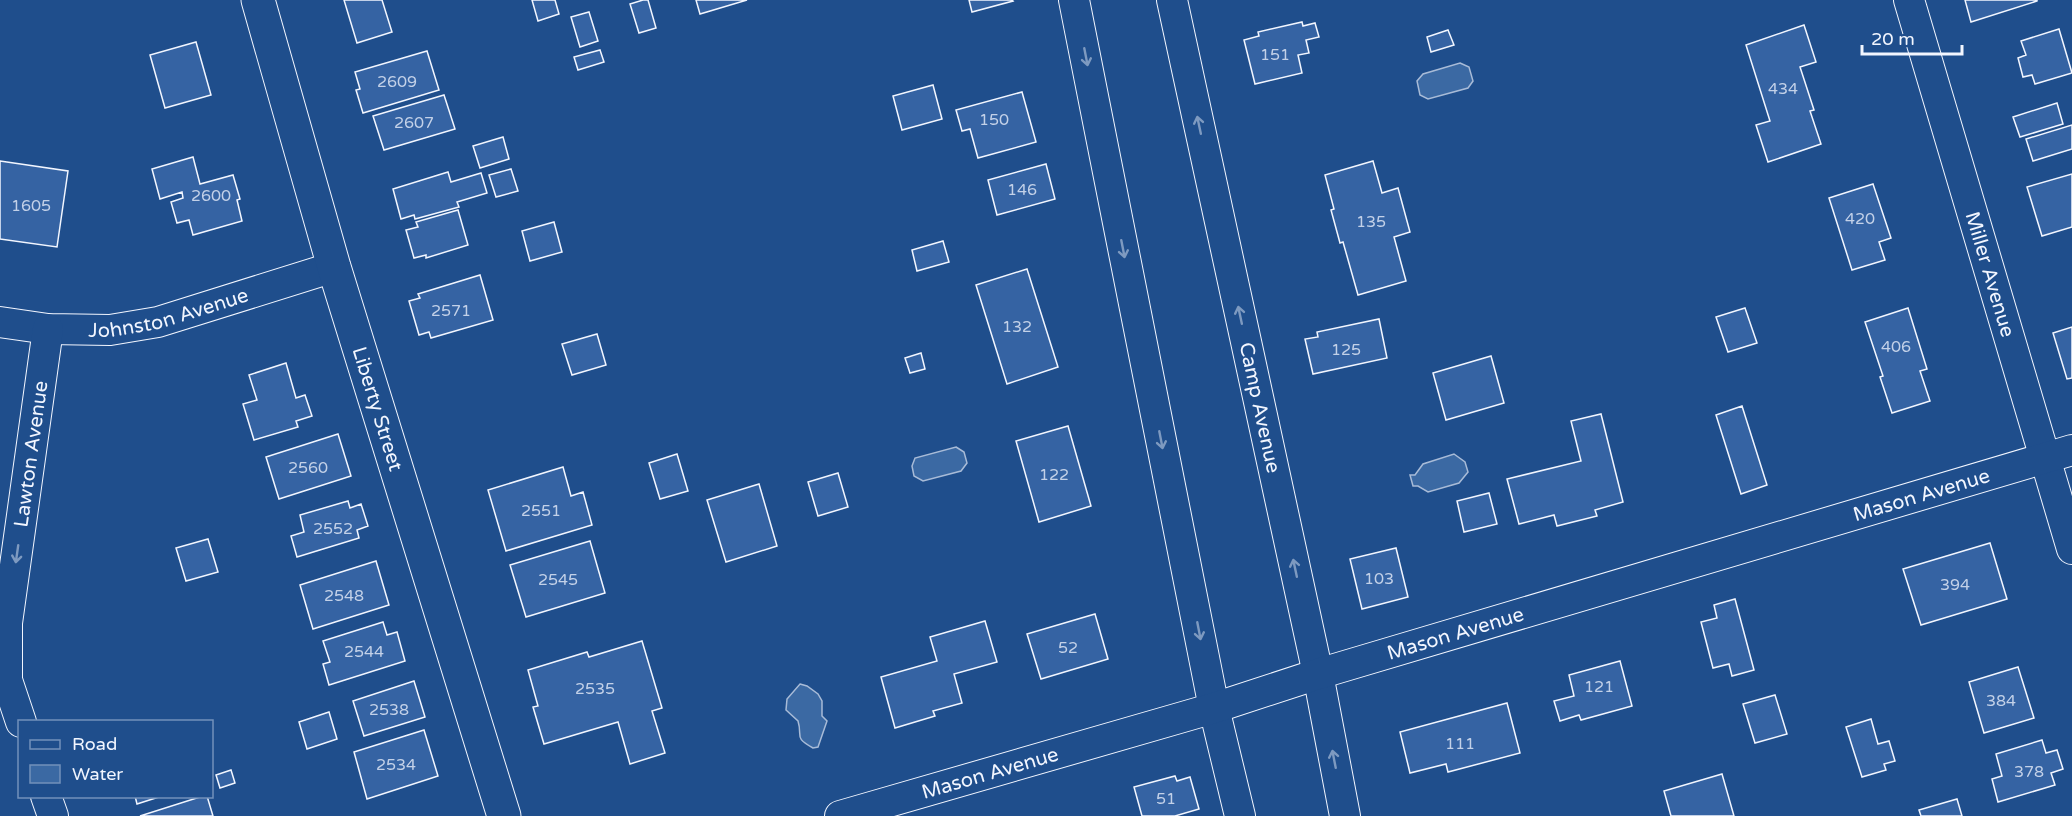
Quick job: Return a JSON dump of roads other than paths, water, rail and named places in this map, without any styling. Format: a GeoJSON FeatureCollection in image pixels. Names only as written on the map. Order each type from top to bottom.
{"type":"FeatureCollection","features":[{"type":"Feature","properties":{"kind":"street","name":"Liberty Street"},"geometry":{"type":"LineString","coordinates":[[258,0],[334,267],[504,816]]}},
{"type":"Feature","properties":{"kind":"street"},"geometry":{"type":"LineString","coordinates":[[1074,0],[1214,708],[1240,816]]}},
{"type":"Feature","properties":{"kind":"street","name":"Camp Avenue"},"geometry":{"type":"LineString","coordinates":[[1172,0],[1317,674],[1345,816]]}},
{"type":"Feature","properties":{"kind":"street","name":"Miller Avenue"},"geometry":{"type":"LineString","coordinates":[[1909,0],[2059,454],[2072,549]]}},
{"type":"Feature","properties":{"kind":"street","name":"Johnston Avenue"},"geometry":{"type":"LineString","coordinates":[[0,322],[48,329],[110,330],[158,322],[334,267]]}},
{"type":"Feature","properties":{"kind":"street","name":"Lawton Avenue"},"geometry":{"type":"LineString","coordinates":[[20,720],[7,680],[7,623],[48,329]]}},
{"type":"Feature","properties":{"kind":"street","name":"Mason Avenue"},"geometry":{"type":"LineString","coordinates":[[840,816],[1214,708],[1317,674],[2059,454]]}},
{"type":"Feature","properties":{"kind":"street"},"geometry":{"type":"LineString","coordinates":[[47,798],[53,816]]}},
{"type":"Feature","properties":{"kind":"water"},"geometry":{"type":"Polygon","coordinates":[[[1460,63],[1469,67],[1473,81],[1468,88],[1428,99],[1420,95],[1417,81],[1423,74],[1460,63]]]}},
{"type":"Feature","properties":{"kind":"water"},"geometry":{"type":"Polygon","coordinates":[[[956,447],[964,452],[967,463],[961,471],[923,481],[914,476],[912,466],[915,458],[956,447]]]}},
{"type":"Feature","properties":{"kind":"water"},"geometry":{"type":"Polygon","coordinates":[[[1454,454],[1465,462],[1468,472],[1459,483],[1428,492],[1418,486],[1413,486],[1410,475],[1415,475],[1423,464],[1454,454]]]}},
{"type":"Feature","properties":{"kind":"water"},"geometry":{"type":"Polygon","coordinates":[[[800,684],[818,694],[822,701],[822,716],[827,721],[818,747],[813,748],[801,739],[798,721],[786,710],[787,699],[800,684]]]}}]}
